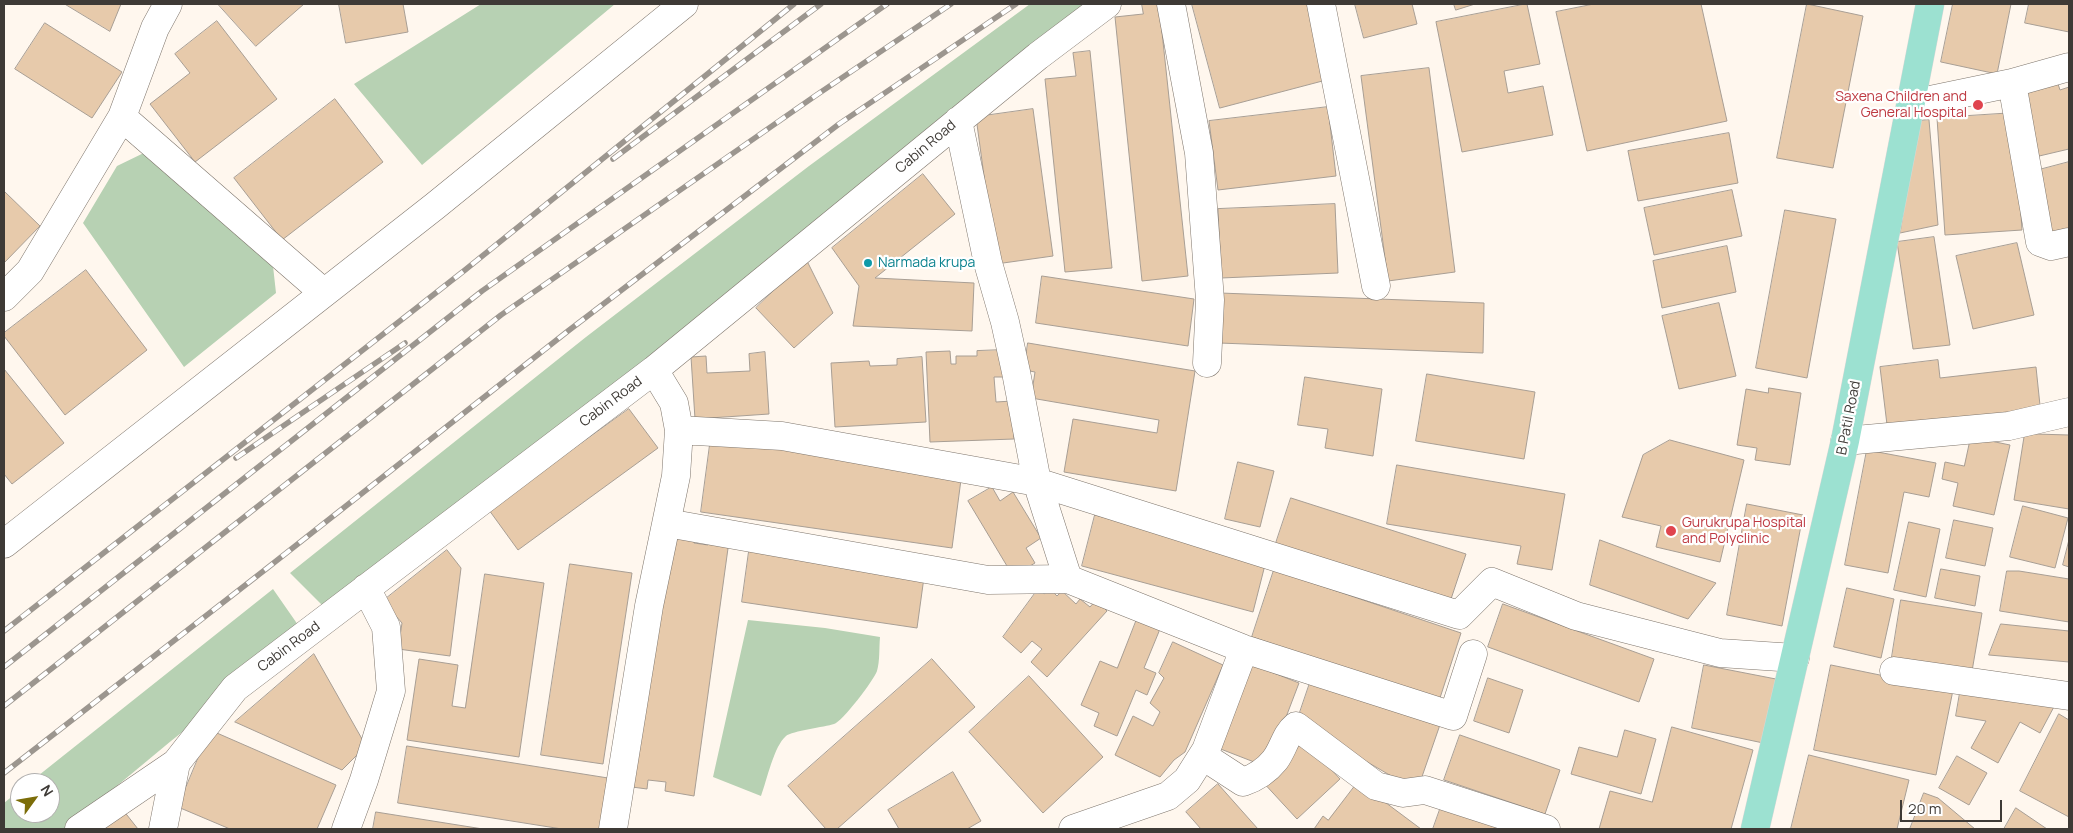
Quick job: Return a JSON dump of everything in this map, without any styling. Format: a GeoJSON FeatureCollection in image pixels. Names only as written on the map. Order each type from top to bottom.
{"type":"FeatureCollection","features":[{"type":"Feature","properties":{"kind":"main road","name":"B Patil Road"},"geometry":{"type":"LineString","coordinates":[[1755,829],[1845,441],[1930,4]]}},
{"type":"Feature","properties":{"kind":"street"},"geometry":{"type":"LineString","coordinates":[[4,297],[30,271],[122,118],[155,28],[168,4]]}},
{"type":"Feature","properties":{"kind":"street"},"geometry":{"type":"LineString","coordinates":[[4,544],[435,206],[684,4]]}},
{"type":"Feature","properties":{"kind":"street","name":"Cabin Road"},"geometry":{"type":"LineString","coordinates":[[163,829],[176,763],[235,688],[654,370],[1038,56],[1106,4]]}},
{"type":"Feature","properties":{"kind":"street"},"geometry":{"type":"LineString","coordinates":[[1171,4],[1198,153],[1210,300],[1207,363]]}},
{"type":"Feature","properties":{"kind":"street"},"geometry":{"type":"LineString","coordinates":[[1321,4],[1376,286]]}},
{"type":"Feature","properties":{"kind":"street"},"geometry":{"type":"LineString","coordinates":[[1911,104],[2012,82],[2069,67]]}},
{"type":"Feature","properties":{"kind":"street"},"geometry":{"type":"LineString","coordinates":[[2012,82],[2040,242],[2051,246],[2069,242]]}},
{"type":"Feature","properties":{"kind":"street"},"geometry":{"type":"LineString","coordinates":[[122,118],[324,292]]}},
{"type":"Feature","properties":{"kind":"street"},"geometry":{"type":"LineString","coordinates":[[958,121],[988,263],[1005,322],[1016,372],[1037,482],[1068,579]]}},
{"type":"Feature","properties":{"kind":"street"},"geometry":{"type":"LineString","coordinates":[[613,829],[650,606],[676,476],[679,430],[674,403],[654,370]]}},
{"type":"Feature","properties":{"kind":"street"},"geometry":{"type":"LineString","coordinates":[[1845,441],[2009,426],[2069,412]]}},
{"type":"Feature","properties":{"kind":"street"},"geometry":{"type":"LineString","coordinates":[[679,430],[782,436],[1037,482],[1458,615],[1492,582],[1576,616],[1720,653],[1795,658]]}},
{"type":"Feature","properties":{"kind":"street"},"geometry":{"type":"LineString","coordinates":[[667,522],[988,580],[1068,579],[1244,649],[1454,716],[1473,654]]}},
{"type":"Feature","properties":{"kind":"street"},"geometry":{"type":"LineString","coordinates":[[346,829],[364,780],[392,691],[386,627],[366,588]]}},
{"type":"Feature","properties":{"kind":"street"},"geometry":{"type":"LineString","coordinates":[[1073,829],[1168,796],[1187,780],[1202,756],[1244,649]]}},
{"type":"Feature","properties":{"kind":"street"},"geometry":{"type":"LineString","coordinates":[[1894,671],[2069,696]]}},
{"type":"Feature","properties":{"kind":"street"},"geometry":{"type":"LineString","coordinates":[[1202,756],[1243,782],[1255,778],[1275,760],[1289,732],[1296,726],[1376,786],[1403,793],[1425,790],[1546,829]]}},
{"type":"Feature","properties":{"kind":"street"},"geometry":{"type":"LineString","coordinates":[[79,829],[176,763]]}},
{"type":"Feature","properties":{"kind":"green space"},"geometry":{"type":"Polygon","coordinates":[[[481,4],[615,4],[422,165],[354,84],[481,4]]]}},
{"type":"Feature","properties":{"kind":"green space"},"geometry":{"type":"Polygon","coordinates":[[[1030,4],[1123,4],[1026,83],[773,260],[473,496],[323,606],[290,573],[586,337],[809,166],[1030,4]]]}},
{"type":"Feature","properties":{"kind":"green space"},"geometry":{"type":"Polygon","coordinates":[[[152,149],[272,257],[276,293],[184,367],[83,223],[117,166],[152,149]]]}},
{"type":"Feature","properties":{"kind":"green space"},"geometry":{"type":"Polygon","coordinates":[[[273,589],[305,635],[171,741],[65,829],[4,829],[4,803],[10,798],[10,823],[60,823],[60,773],[42,773],[273,589]]]}},
{"type":"Feature","properties":{"kind":"green space"},"geometry":{"type":"Polygon","coordinates":[[[748,620],[825,628],[880,637],[877,671],[864,691],[838,722],[795,732],[786,736],[774,755],[761,796],[713,777],[748,620]]]}},
{"type":"Feature","properties":{"kind":"building"},"geometry":{"type":"Polygon","coordinates":[[[65,4],[121,4],[110,31],[65,4]]]}},
{"type":"Feature","properties":{"kind":"building"},"geometry":{"type":"Polygon","coordinates":[[[218,4],[304,4],[256,46],[218,4]]]}},
{"type":"Feature","properties":{"kind":"building"},"geometry":{"type":"Polygon","coordinates":[[[339,4],[403,4],[408,32],[346,43],[339,4]]]}},
{"type":"Feature","properties":{"kind":"building"},"geometry":{"type":"Polygon","coordinates":[[[1142,4],[1159,4],[1188,276],[1142,281],[1115,17],[1143,14],[1142,4]]]}},
{"type":"Feature","properties":{"kind":"building"},"geometry":{"type":"Polygon","coordinates":[[[1192,4],[1314,4],[1330,79],[1220,108],[1192,4]]]}},
{"type":"Feature","properties":{"kind":"building"},"geometry":{"type":"Polygon","coordinates":[[[1355,4],[1412,4],[1417,24],[1364,38],[1355,4]]]}},
{"type":"Feature","properties":{"kind":"building"},"geometry":{"type":"Polygon","coordinates":[[[1454,4],[1475,4],[1456,10],[1454,4]]]}},
{"type":"Feature","properties":{"kind":"building"},"geometry":{"type":"Polygon","coordinates":[[[1527,4],[1540,64],[1504,71],[1508,93],[1543,86],[1553,135],[1462,152],[1436,22],[1527,4]]]}},
{"type":"Feature","properties":{"kind":"building"},"geometry":{"type":"Polygon","coordinates":[[[1594,4],[1701,4],[1727,121],[1587,151],[1556,12],[1594,4]]]}},
{"type":"Feature","properties":{"kind":"building"},"geometry":{"type":"Polygon","coordinates":[[[1807,4],[1863,16],[1833,168],[1777,158],[1807,4]]]}},
{"type":"Feature","properties":{"kind":"building"},"geometry":{"type":"Polygon","coordinates":[[[1953,4],[2011,4],[1997,74],[1941,62],[1953,4]]]}},
{"type":"Feature","properties":{"kind":"building"},"geometry":{"type":"Polygon","coordinates":[[[2029,4],[2069,4],[2069,32],[2025,23],[2029,4]]]}},
{"type":"Feature","properties":{"kind":"building"},"geometry":{"type":"Polygon","coordinates":[[[217,21],[277,99],[195,162],[150,104],[190,73],[175,54],[217,21]]]}},
{"type":"Feature","properties":{"kind":"building"},"geometry":{"type":"Polygon","coordinates":[[[45,23],[122,72],[92,118],[15,69],[45,23]]]}},
{"type":"Feature","properties":{"kind":"building"},"geometry":{"type":"Polygon","coordinates":[[[1090,51],[1112,268],[1065,272],[1045,79],[1076,76],[1073,53],[1090,51]]]}},
{"type":"Feature","properties":{"kind":"building"},"geometry":{"type":"Polygon","coordinates":[[[1429,68],[1455,272],[1388,281],[1361,76],[1429,68]]]}},
{"type":"Feature","properties":{"kind":"building"},"geometry":{"type":"Polygon","coordinates":[[[2058,84],[2060,90],[2069,87],[2069,149],[2035,157],[2019,93],[2058,84]]]}},
{"type":"Feature","properties":{"kind":"building"},"geometry":{"type":"Polygon","coordinates":[[[335,99],[383,162],[282,240],[234,178],[335,99]]]}},
{"type":"Feature","properties":{"kind":"building"},"geometry":{"type":"Polygon","coordinates":[[[1328,107],[1336,176],[1218,190],[1209,121],[1328,107]]]}},
{"type":"Feature","properties":{"kind":"building"},"geometry":{"type":"Polygon","coordinates":[[[1033,109],[1053,256],[996,264],[976,117],[1033,109]]]}},
{"type":"Feature","properties":{"kind":"building"},"geometry":{"type":"Polygon","coordinates":[[[2014,113],[2022,230],[1945,235],[1937,118],[2014,113]]]}},
{"type":"Feature","properties":{"kind":"building"},"geometry":{"type":"Polygon","coordinates":[[[1929,120],[1938,225],[1900,233],[1918,121],[1929,120]]]}},
{"type":"Feature","properties":{"kind":"building"},"geometry":{"type":"Polygon","coordinates":[[[1729,133],[1738,183],[1638,201],[1628,151],[1729,133]]]}},
{"type":"Feature","properties":{"kind":"building"},"geometry":{"type":"Polygon","coordinates":[[[2069,162],[2069,233],[2052,237],[2035,171],[2069,162]]]}},
{"type":"Feature","properties":{"kind":"building","name":"Narmada krupa"},"geometry":{"type":"Polygon","coordinates":[[[923,174],[955,214],[875,278],[974,283],[972,331],[853,326],[859,286],[832,248],[923,174]]]}},
{"type":"Feature","properties":{"kind":"building"},"geometry":{"type":"Polygon","coordinates":[[[1732,190],[1742,236],[1654,255],[1644,208],[1732,190]]]}},
{"type":"Feature","properties":{"kind":"building"},"geometry":{"type":"Polygon","coordinates":[[[4,191],[40,226],[4,263],[4,191]]]}},
{"type":"Feature","properties":{"kind":"building"},"geometry":{"type":"Polygon","coordinates":[[[1335,204],[1338,273],[1221,278],[1218,209],[1335,204]]]}},
{"type":"Feature","properties":{"kind":"building"},"geometry":{"type":"Polygon","coordinates":[[[1785,210],[1836,219],[1807,378],[1756,368],[1785,210]]]}},
{"type":"Feature","properties":{"kind":"building"},"geometry":{"type":"Polygon","coordinates":[[[1934,237],[1950,345],[1913,349],[1897,242],[1934,237]]]}},
{"type":"Feature","properties":{"kind":"building"},"geometry":{"type":"Polygon","coordinates":[[[2017,243],[2034,315],[1973,329],[1956,256],[2017,243]]]}},
{"type":"Feature","properties":{"kind":"building"},"geometry":{"type":"Polygon","coordinates":[[[1727,246],[1736,292],[1662,308],[1653,261],[1727,246]]]}},
{"type":"Feature","properties":{"kind":"building"},"geometry":{"type":"Polygon","coordinates":[[[806,259],[833,313],[794,348],[756,308],[806,259]]]}},
{"type":"Feature","properties":{"kind":"building"},"geometry":{"type":"Polygon","coordinates":[[[86,270],[147,350],[65,415],[4,336],[4,333],[86,270]]]}},
{"type":"Feature","properties":{"kind":"building"},"geometry":{"type":"Polygon","coordinates":[[[1042,276],[1194,299],[1188,346],[1036,323],[1042,276]]]}},
{"type":"Feature","properties":{"kind":"building"},"geometry":{"type":"Polygon","coordinates":[[[1220,293],[1484,303],[1483,353],[1219,343],[1220,293]]]}},
{"type":"Feature","properties":{"kind":"building"},"geometry":{"type":"Polygon","coordinates":[[[1719,303],[1736,376],[1679,389],[1662,316],[1719,303]]]}},
{"type":"Feature","properties":{"kind":"building"},"geometry":{"type":"Polygon","coordinates":[[[1028,343],[1195,371],[1176,491],[1064,472],[1073,419],[1157,433],[1159,420],[1031,398],[1035,372],[1024,370],[1028,343]]]}},
{"type":"Feature","properties":{"kind":"building"},"geometry":{"type":"Polygon","coordinates":[[[1002,350],[1003,377],[994,377],[996,402],[1012,401],[1014,439],[930,442],[926,352],[950,351],[951,364],[956,364],[956,356],[977,356],[977,351],[1002,350]]]}},
{"type":"Feature","properties":{"kind":"building"},"geometry":{"type":"Polygon","coordinates":[[[765,352],[769,414],[695,419],[691,357],[706,356],[707,373],[750,371],[749,354],[765,352]]]}},
{"type":"Feature","properties":{"kind":"building"},"geometry":{"type":"Polygon","coordinates":[[[922,357],[926,422],[835,427],[831,363],[869,361],[870,366],[897,365],[897,359],[922,357]]]}},
{"type":"Feature","properties":{"kind":"building"},"geometry":{"type":"Polygon","coordinates":[[[1938,360],[1940,378],[2036,367],[2041,415],[1888,433],[1880,367],[1938,360]]]}},
{"type":"Feature","properties":{"kind":"building"},"geometry":{"type":"Polygon","coordinates":[[[4,369],[64,443],[12,484],[4,474],[4,369]]]}},
{"type":"Feature","properties":{"kind":"building"},"geometry":{"type":"Polygon","coordinates":[[[1427,374],[1535,392],[1524,459],[1416,441],[1427,374]]]}},
{"type":"Feature","properties":{"kind":"building"},"geometry":{"type":"Polygon","coordinates":[[[1305,377],[1382,389],[1373,456],[1325,448],[1328,429],[1298,425],[1305,377]]]}},
{"type":"Feature","properties":{"kind":"building"},"geometry":{"type":"Polygon","coordinates":[[[1769,388],[1801,393],[1790,465],[1755,460],[1757,448],[1737,445],[1746,389],[1768,393],[1769,388]]]}},
{"type":"Feature","properties":{"kind":"building"},"geometry":{"type":"Polygon","coordinates":[[[629,409],[658,448],[518,550],[489,510],[629,409]]]}},
{"type":"Feature","properties":{"kind":"building"},"geometry":{"type":"Polygon","coordinates":[[[2035,434],[2069,435],[2069,509],[2014,500],[2024,437],[2035,434]]]}},
{"type":"Feature","properties":{"kind":"building"},"geometry":{"type":"Polygon","coordinates":[[[711,437],[962,472],[952,548],[701,512],[711,437]]]}},
{"type":"Feature","properties":{"kind":"building"},"geometry":{"type":"Polygon","coordinates":[[[1971,437],[2010,445],[1994,515],[1953,506],[1958,483],[1942,479],[1945,462],[1964,466],[1971,437]]]}},
{"type":"Feature","properties":{"kind":"building"},"geometry":{"type":"Polygon","coordinates":[[[1670,440],[1744,460],[1720,562],[1656,547],[1661,526],[1622,517],[1643,455],[1670,440]]]}},
{"type":"Feature","properties":{"kind":"building"},"geometry":{"type":"Polygon","coordinates":[[[1867,450],[1936,463],[1929,497],[1904,492],[1888,573],[1845,565],[1867,450]]]}},
{"type":"Feature","properties":{"kind":"building"},"geometry":{"type":"Polygon","coordinates":[[[1238,462],[1274,471],[1260,527],[1225,519],[1238,462]]]}},
{"type":"Feature","properties":{"kind":"building"},"geometry":{"type":"Polygon","coordinates":[[[1397,465],[1565,494],[1552,570],[1517,564],[1521,546],[1387,524],[1397,465]]]}},
{"type":"Feature","properties":{"kind":"building"},"geometry":{"type":"Polygon","coordinates":[[[992,487],[1000,501],[1013,492],[1041,538],[1026,548],[1035,563],[1013,576],[968,501],[992,487]]]}},
{"type":"Feature","properties":{"kind":"building"},"geometry":{"type":"Polygon","coordinates":[[[1291,498],[1466,554],[1450,602],[1275,546],[1291,498]]]}},
{"type":"Feature","properties":{"kind":"building"},"geometry":{"type":"Polygon","coordinates":[[[1747,504],[1803,515],[1782,626],[1727,615],[1747,504]]]}},
{"type":"Feature","properties":{"kind":"building"},"geometry":{"type":"Polygon","coordinates":[[[2023,506],[2068,518],[2055,568],[2010,557],[2023,506]]]}},
{"type":"Feature","properties":{"kind":"building"},"geometry":{"type":"Polygon","coordinates":[[[1095,515],[1266,561],[1253,612],[1082,566],[1095,515]]]}},
{"type":"Feature","properties":{"kind":"building"},"geometry":{"type":"Polygon","coordinates":[[[1954,520],[1993,528],[1985,566],[1946,558],[1954,520]]]}},
{"type":"Feature","properties":{"kind":"building"},"geometry":{"type":"Polygon","coordinates":[[[1909,522],[1940,529],[1926,597],[1894,590],[1909,522]]]}},
{"type":"Feature","properties":{"kind":"building"},"geometry":{"type":"Polygon","coordinates":[[[667,532],[695,536],[694,543],[708,545],[709,537],[729,541],[694,796],[665,791],[666,782],[648,780],[647,789],[632,787],[667,532]]]}},
{"type":"Feature","properties":{"kind":"building"},"geometry":{"type":"Polygon","coordinates":[[[1600,540],[1716,583],[1688,619],[1590,585],[1600,540]]]}},
{"type":"Feature","properties":{"kind":"building"},"geometry":{"type":"Polygon","coordinates":[[[2069,540],[2069,567],[2063,565],[2069,540]]]}},
{"type":"Feature","properties":{"kind":"building"},"geometry":{"type":"Polygon","coordinates":[[[750,544],[925,570],[917,628],[742,602],[750,544]]]}},
{"type":"Feature","properties":{"kind":"building"},"geometry":{"type":"Polygon","coordinates":[[[447,550],[461,568],[450,656],[398,649],[402,623],[383,601],[447,550]]]}},
{"type":"Feature","properties":{"kind":"building"},"geometry":{"type":"Polygon","coordinates":[[[570,564],[632,573],[603,764],[541,755],[570,564]]]}},
{"type":"Feature","properties":{"kind":"building"},"geometry":{"type":"Polygon","coordinates":[[[1941,569],[1980,576],[1975,606],[1935,598],[1941,569]]]}},
{"type":"Feature","properties":{"kind":"building"},"geometry":{"type":"Polygon","coordinates":[[[1274,570],[1461,633],[1439,701],[1252,637],[1274,570]]]}},
{"type":"Feature","properties":{"kind":"building"},"geometry":{"type":"Polygon","coordinates":[[[2007,571],[2019,571],[2069,579],[2069,622],[2000,611],[2007,571]]]}},
{"type":"Feature","properties":{"kind":"building"},"geometry":{"type":"Polygon","coordinates":[[[485,574],[544,583],[519,757],[407,740],[419,659],[458,665],[452,706],[465,708],[485,574]]]}},
{"type":"Feature","properties":{"kind":"building"},"geometry":{"type":"Polygon","coordinates":[[[1039,588],[1044,594],[1050,589],[1057,596],[1062,591],[1076,604],[1080,599],[1090,607],[1096,600],[1107,611],[1047,677],[1031,662],[1042,649],[1032,641],[1021,653],[1003,637],[1039,588]]]}},
{"type":"Feature","properties":{"kind":"building"},"geometry":{"type":"Polygon","coordinates":[[[1847,588],[1894,599],[1881,658],[1834,647],[1847,588]]]}},
{"type":"Feature","properties":{"kind":"building"},"geometry":{"type":"Polygon","coordinates":[[[1901,600],[1982,613],[1971,677],[1891,663],[1901,600]]]}},
{"type":"Feature","properties":{"kind":"building"},"geometry":{"type":"Polygon","coordinates":[[[1503,604],[1654,659],[1639,702],[1488,647],[1503,604]]]}},
{"type":"Feature","properties":{"kind":"building"},"geometry":{"type":"Polygon","coordinates":[[[1137,619],[1160,629],[1144,668],[1156,673],[1147,695],[1136,690],[1117,736],[1094,726],[1099,713],[1081,705],[1100,661],[1117,668],[1137,619]]]}},
{"type":"Feature","properties":{"kind":"building"},"geometry":{"type":"Polygon","coordinates":[[[2001,624],[2069,631],[2069,662],[1989,655],[2001,624]]]}},
{"type":"Feature","properties":{"kind":"building"},"geometry":{"type":"Polygon","coordinates":[[[1173,642],[1223,665],[1185,752],[1174,760],[1160,777],[1115,755],[1133,716],[1153,726],[1160,712],[1150,703],[1164,678],[1159,673],[1173,642]]]}},
{"type":"Feature","properties":{"kind":"building"},"geometry":{"type":"Polygon","coordinates":[[[314,654],[366,746],[342,770],[235,722],[314,654]]]}},
{"type":"Feature","properties":{"kind":"building"},"geometry":{"type":"Polygon","coordinates":[[[932,659],[975,707],[837,829],[826,829],[788,786],[932,659]]]}},
{"type":"Feature","properties":{"kind":"building"},"geometry":{"type":"Polygon","coordinates":[[[1251,664],[1299,683],[1267,767],[1218,748],[1251,664]]]}},
{"type":"Feature","properties":{"kind":"building"},"geometry":{"type":"Polygon","coordinates":[[[1704,665],[1781,680],[1768,744],[1692,728],[1704,665]]]}},
{"type":"Feature","properties":{"kind":"building"},"geometry":{"type":"Polygon","coordinates":[[[1831,665],[1953,690],[1936,775],[1814,750],[1831,665]]]}},
{"type":"Feature","properties":{"kind":"building"},"geometry":{"type":"Polygon","coordinates":[[[1313,674],[1442,719],[1417,791],[1297,721],[1313,674]]]}},
{"type":"Feature","properties":{"kind":"building"},"geometry":{"type":"Polygon","coordinates":[[[1029,676],[1103,757],[1043,813],[969,732],[1029,676]]]}},
{"type":"Feature","properties":{"kind":"building"},"geometry":{"type":"Polygon","coordinates":[[[1488,678],[1523,690],[1509,733],[1474,721],[1488,678]]]}},
{"type":"Feature","properties":{"kind":"building"},"geometry":{"type":"Polygon","coordinates":[[[1961,687],[2056,703],[2040,733],[2020,722],[1998,763],[1971,748],[1986,721],[1956,716],[1961,687]]]}},
{"type":"Feature","properties":{"kind":"building"},"geometry":{"type":"Polygon","coordinates":[[[2059,714],[2069,720],[2069,817],[2020,791],[2059,714]]]}},
{"type":"Feature","properties":{"kind":"building"},"geometry":{"type":"Polygon","coordinates":[[[1672,727],[1753,750],[1731,829],[1599,829],[1610,791],[1652,802],[1672,727]]]}},
{"type":"Feature","properties":{"kind":"building"},"geometry":{"type":"Polygon","coordinates":[[[210,730],[336,785],[317,829],[230,829],[178,807],[210,730]]]}},
{"type":"Feature","properties":{"kind":"building"},"geometry":{"type":"Polygon","coordinates":[[[1625,730],[1656,739],[1641,794],[1571,774],[1579,747],[1617,757],[1625,730]]]}},
{"type":"Feature","properties":{"kind":"building"},"geometry":{"type":"Polygon","coordinates":[[[1460,735],[1560,770],[1545,814],[1444,780],[1460,735]]]}},
{"type":"Feature","properties":{"kind":"building"},"geometry":{"type":"Polygon","coordinates":[[[1304,740],[1340,779],[1297,819],[1261,780],[1304,740]]]}},
{"type":"Feature","properties":{"kind":"building"},"geometry":{"type":"Polygon","coordinates":[[[407,746],[608,778],[600,829],[562,829],[398,803],[407,746]]]}},
{"type":"Feature","properties":{"kind":"building"},"geometry":{"type":"Polygon","coordinates":[[[1809,755],[1909,780],[1897,829],[1791,829],[1809,755]]]}},
{"type":"Feature","properties":{"kind":"building"},"geometry":{"type":"Polygon","coordinates":[[[1957,756],[1987,773],[1969,805],[1939,788],[1957,756]]]}},
{"type":"Feature","properties":{"kind":"building"},"geometry":{"type":"Polygon","coordinates":[[[953,772],[981,821],[967,829],[899,829],[888,810],[953,772]]]}},
{"type":"Feature","properties":{"kind":"building"},"geometry":{"type":"Polygon","coordinates":[[[1358,782],[1421,829],[1314,829],[1323,816],[1328,820],[1358,782]]]}},
{"type":"Feature","properties":{"kind":"building"},"geometry":{"type":"Polygon","coordinates":[[[1218,784],[1258,829],[1201,829],[1186,812],[1218,784]]]}},
{"type":"Feature","properties":{"kind":"building"},"geometry":{"type":"Polygon","coordinates":[[[1924,793],[1938,798],[1975,829],[1910,829],[1924,793]]]}},
{"type":"Feature","properties":{"kind":"building"},"geometry":{"type":"Polygon","coordinates":[[[1443,801],[1519,829],[1433,829],[1443,801]]]}},
{"type":"Feature","properties":{"kind":"building"},"geometry":{"type":"Polygon","coordinates":[[[2016,808],[2047,829],[2004,829],[2016,808]]]}},
{"type":"Feature","properties":{"kind":"building"},"geometry":{"type":"Polygon","coordinates":[[[123,810],[138,829],[98,829],[123,810]]]}},
{"type":"Feature","properties":{"kind":"building"},"geometry":{"type":"Polygon","coordinates":[[[376,812],[483,829],[373,829],[376,812]]]}},
{"type":"Feature","properties":{"kind":"railway"},"geometry":{"type":"LineString","coordinates":[[4,631],[465,270],[794,4]]}},
{"type":"Feature","properties":{"kind":"railway"},"geometry":{"type":"LineString","coordinates":[[613,159],[821,4]]}},
{"type":"Feature","properties":{"kind":"railway"},"geometry":{"type":"LineString","coordinates":[[4,667],[482,291],[887,4]]}},
{"type":"Feature","properties":{"kind":"railway"},"geometry":{"type":"LineString","coordinates":[[4,706],[501,315],[815,96],[951,4]]}},
{"type":"Feature","properties":{"kind":"railway"},"geometry":{"type":"LineString","coordinates":[[4,773],[568,331],[839,124],[1016,4]]}},
{"type":"Feature","properties":{"kind":"railway"},"geometry":{"type":"LineString","coordinates":[[236,458],[405,343]]}},
{"type":"Feature","properties":{"kind":"place","name":"Saxena Children and General Hospital"},"geometry":{"type":"Point","coordinates":[1978,105]}},
{"type":"Feature","properties":{"kind":"place","name":"Narmada krupa"},"geometry":{"type":"Point","coordinates":[868,263]}},
{"type":"Feature","properties":{"kind":"place","name":"Gurukrupa Hospital and Polyclinic"},"geometry":{"type":"Point","coordinates":[1671,531]}}]}
